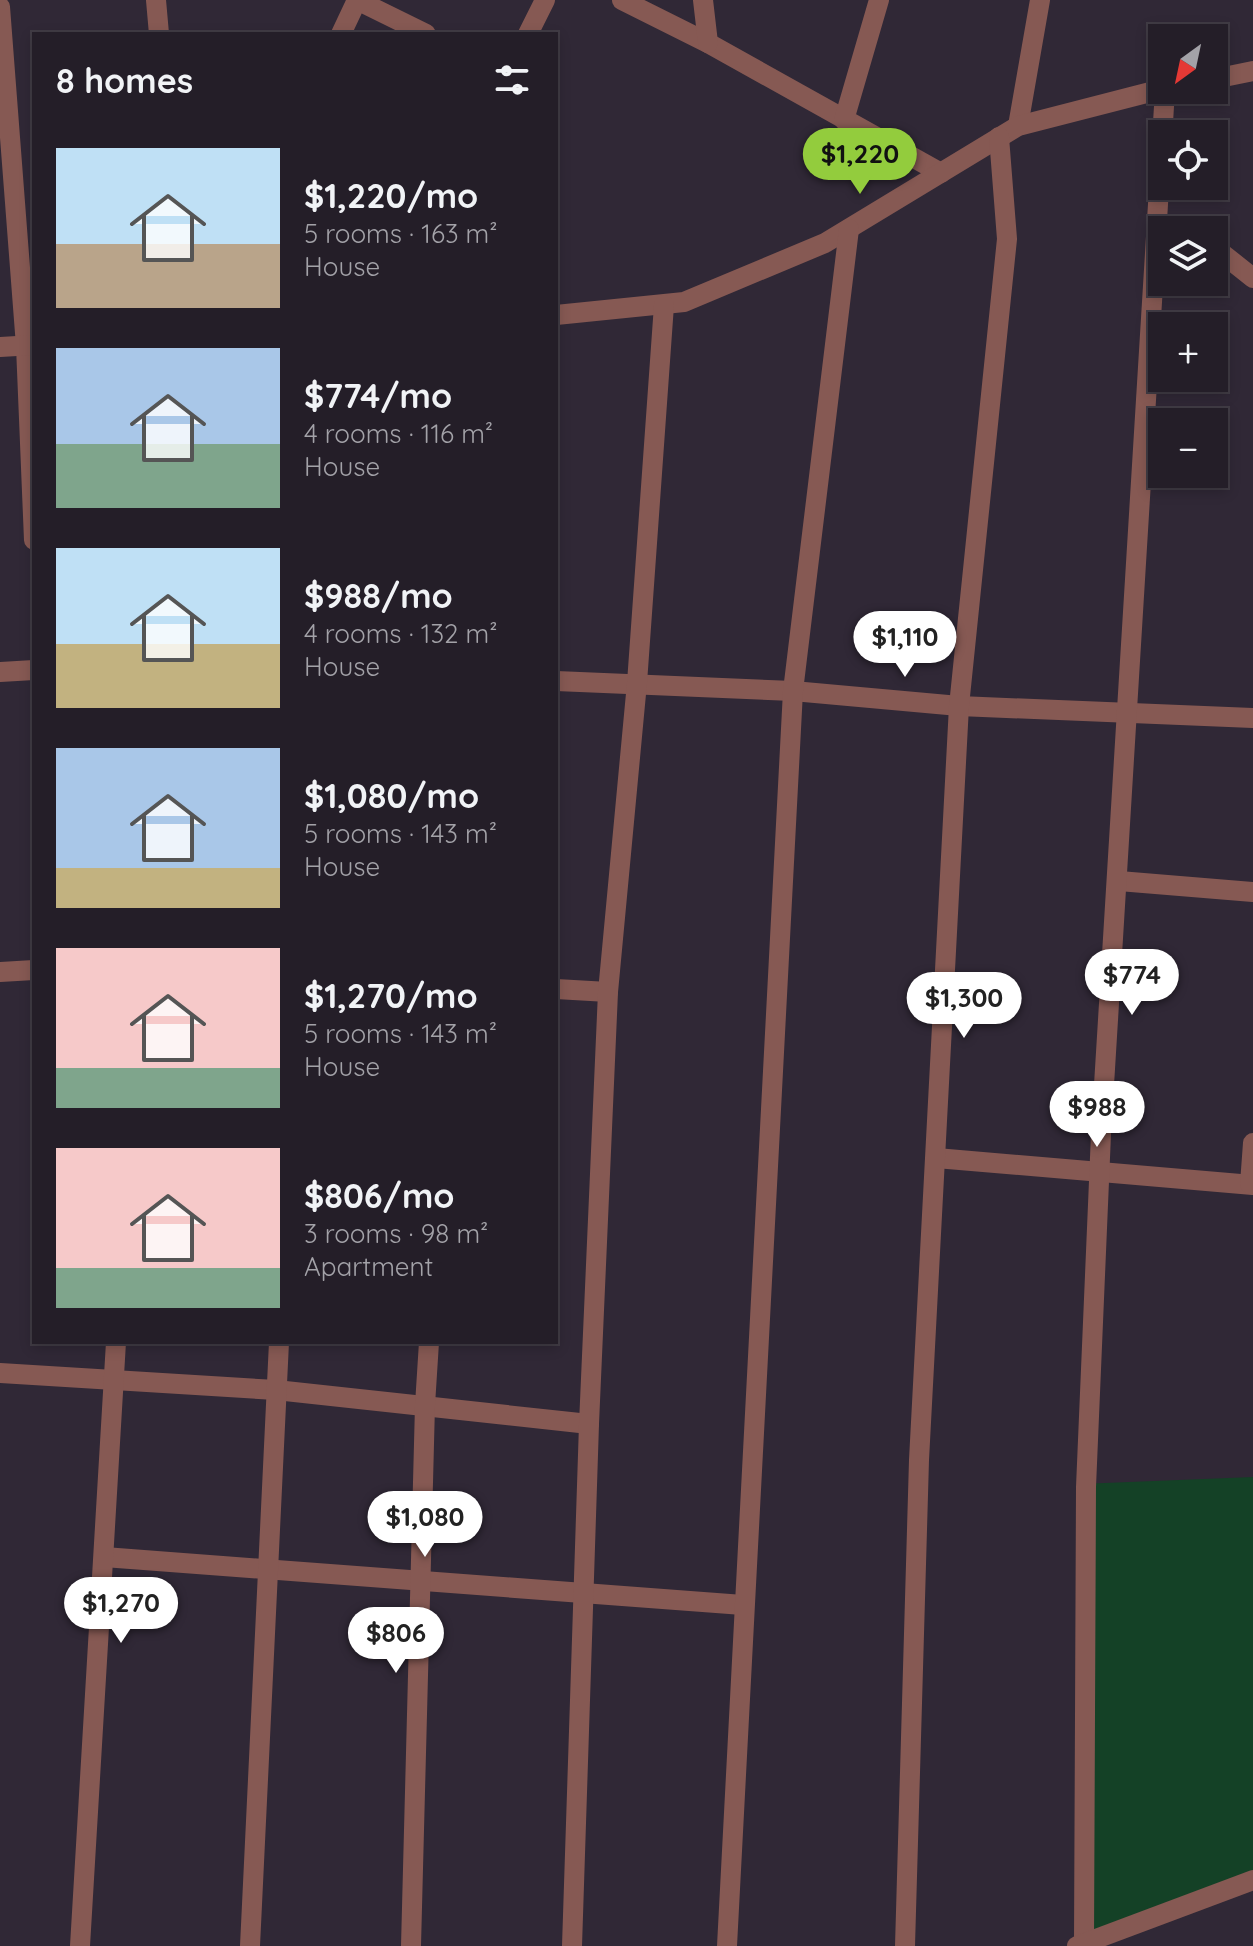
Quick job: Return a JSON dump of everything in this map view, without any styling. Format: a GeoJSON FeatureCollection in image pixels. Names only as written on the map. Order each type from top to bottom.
{"type":"FeatureCollection","features":[{"type":"Feature","properties":{"kind":"street"},"geometry":{"type":"LineString","coordinates":[[156,0],[159,32]]}},
{"type":"Feature","properties":{"kind":"street"},"geometry":{"type":"LineString","coordinates":[[342,32],[357,0],[422,32]]}},
{"type":"Feature","properties":{"kind":"street"},"geometry":{"type":"LineString","coordinates":[[529,32],[545,0]]}},
{"type":"Feature","properties":{"kind":"street"},"geometry":{"type":"LineString","coordinates":[[622,0],[708,43],[941,173]]}},
{"type":"Feature","properties":{"kind":"street"},"geometry":{"type":"LineString","coordinates":[[703,0],[708,43]]}},
{"type":"Feature","properties":{"kind":"street"},"geometry":{"type":"LineString","coordinates":[[844,120],[879,0]]}},
{"type":"Feature","properties":{"kind":"street"},"geometry":{"type":"LineString","coordinates":[[1018,126],[1040,0]]}},
{"type":"Feature","properties":{"kind":"street"},"geometry":{"type":"LineString","coordinates":[[0,7],[30,346],[32,443]]}},
{"type":"Feature","properties":{"kind":"street"},"geometry":{"type":"LineString","coordinates":[[1228,76],[1253,71]]}},
{"type":"Feature","properties":{"kind":"street"},"geometry":{"type":"LineString","coordinates":[[558,315],[664,305],[698,297],[825,243],[1018,126],[1148,94]]}},
{"type":"Feature","properties":{"kind":"street"},"geometry":{"type":"LineString","coordinates":[[1160,216],[1163,104]]}},
{"type":"Feature","properties":{"kind":"street"},"geometry":{"type":"LineString","coordinates":[[905,1946],[919,1460],[959,706],[1007,239],[999,137]]}},
{"type":"Feature","properties":{"kind":"street"},"geometry":{"type":"LineString","coordinates":[[727,1946],[793,691],[849,229]]}},
{"type":"Feature","properties":{"kind":"street"},"geometry":{"type":"LineString","coordinates":[[1228,258],[1253,278]]}},
{"type":"Feature","properties":{"kind":"street"},"geometry":{"type":"LineString","coordinates":[[1155,296],[1100,1171],[1086,1487],[1080,1945],[1253,1880]]}},
{"type":"Feature","properties":{"kind":"street"},"geometry":{"type":"LineString","coordinates":[[572,1946],[589,1424],[608,992],[637,683],[664,305]]}},
{"type":"Feature","properties":{"kind":"street"},"geometry":{"type":"LineString","coordinates":[[0,347],[30,346]]}},
{"type":"Feature","properties":{"kind":"street"},"geometry":{"type":"LineString","coordinates":[[0,672],[32,670]]}},
{"type":"Feature","properties":{"kind":"street"},"geometry":{"type":"LineString","coordinates":[[558,681],[793,691],[959,706],[1253,718]]}},
{"type":"Feature","properties":{"kind":"street"},"geometry":{"type":"LineString","coordinates":[[1119,881],[1253,892]]}},
{"type":"Feature","properties":{"kind":"street"},"geometry":{"type":"LineString","coordinates":[[0,972],[32,970]]}},
{"type":"Feature","properties":{"kind":"street"},"geometry":{"type":"LineString","coordinates":[[558,989],[608,992]]}},
{"type":"Feature","properties":{"kind":"street"},"geometry":{"type":"LineString","coordinates":[[936,1158],[1252,1184],[1253,1143]]}},
{"type":"Feature","properties":{"kind":"street"},"geometry":{"type":"LineString","coordinates":[[80,1946],[116,1344]]}},
{"type":"Feature","properties":{"kind":"street"},"geometry":{"type":"LineString","coordinates":[[250,1946],[279,1344]]}},
{"type":"Feature","properties":{"kind":"street"},"geometry":{"type":"LineString","coordinates":[[411,1946],[429,1344]]}},
{"type":"Feature","properties":{"kind":"street"},"geometry":{"type":"LineString","coordinates":[[0,1373],[276,1390],[589,1424]]}},
{"type":"Feature","properties":{"kind":"street"},"geometry":{"type":"LineString","coordinates":[[104,1557],[743,1605]]}},
{"type":"Feature","properties":{"kind":"green space"},"geometry":{"type":"Polygon","coordinates":[[[1253,1477],[1253,1878],[1078,1943],[1080,1484],[1253,1477]]]}}]}
